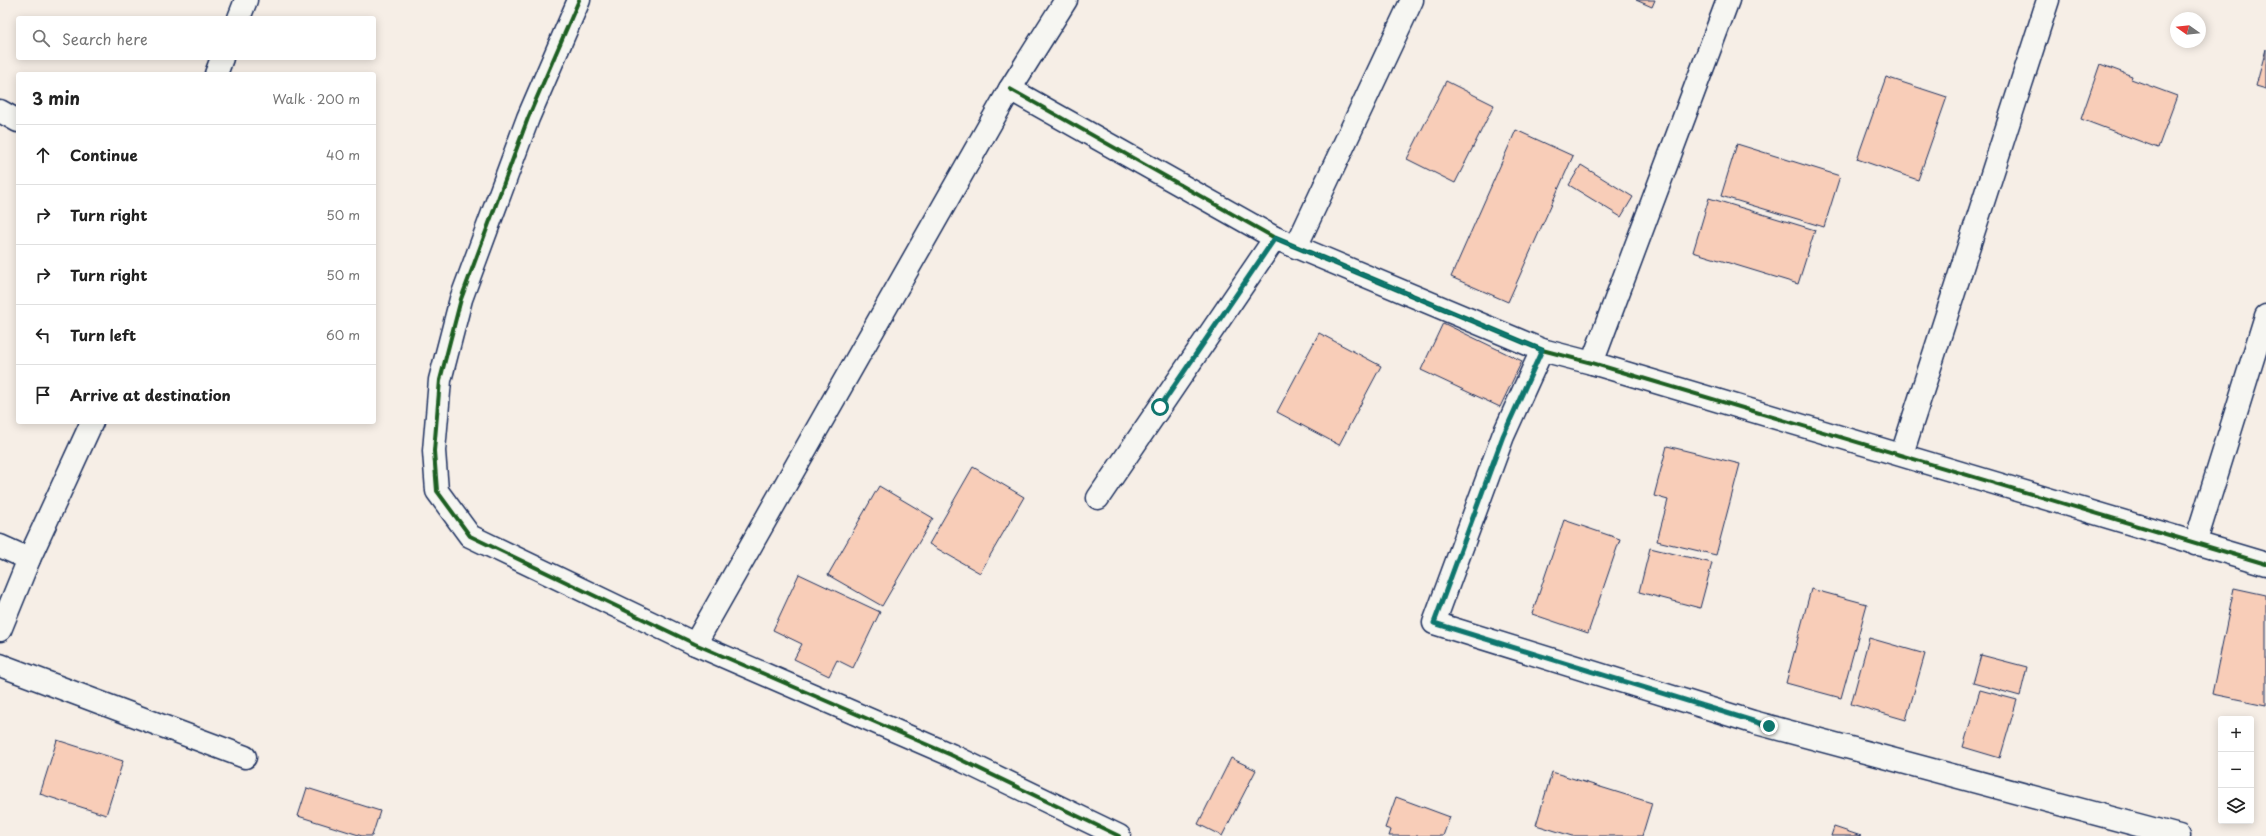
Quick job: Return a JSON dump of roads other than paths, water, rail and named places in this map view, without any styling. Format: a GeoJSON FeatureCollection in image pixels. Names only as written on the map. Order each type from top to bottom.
{"type":"FeatureCollection","features":[{"type":"Feature","properties":{"kind":"street"},"geometry":{"type":"LineString","coordinates":[[239,16],[246,0]]}},
{"type":"Feature","properties":{"kind":"street"},"geometry":{"type":"LineString","coordinates":[[579,0],[528,118],[461,299],[440,380],[434,451],[438,491],[470,536],[695,644],[951,755],[1119,836]]}},
{"type":"Feature","properties":{"kind":"street"},"geometry":{"type":"LineString","coordinates":[[695,644],[1010,89],[1066,0]]}},
{"type":"Feature","properties":{"kind":"street"},"geometry":{"type":"LineString","coordinates":[[1296,247],[1412,0]]}},
{"type":"Feature","properties":{"kind":"street"},"geometry":{"type":"LineString","coordinates":[[1592,363],[1728,0]]}},
{"type":"Feature","properties":{"kind":"street"},"geometry":{"type":"LineString","coordinates":[[1902,454],[2048,0]]}},
{"type":"Feature","properties":{"kind":"street"},"geometry":{"type":"LineString","coordinates":[[217,72],[221,60]]}},
{"type":"Feature","properties":{"kind":"street"},"geometry":{"type":"LineString","coordinates":[[1010,89],[1275,238],[1542,350],[1592,363],[1902,454],[2195,544],[2266,564]]}},
{"type":"Feature","properties":{"kind":"street"},"geometry":{"type":"LineString","coordinates":[[0,111],[16,119]]}},
{"type":"Feature","properties":{"kind":"street"},"geometry":{"type":"LineString","coordinates":[[1098,498],[1275,238]]}},
{"type":"Feature","properties":{"kind":"street"},"geometry":{"type":"LineString","coordinates":[[2195,544],[2266,316]]}},
{"type":"Feature","properties":{"kind":"street"},"geometry":{"type":"LineString","coordinates":[[1542,350],[1503,436],[1434,623],[1753,722],[2179,836]]}},
{"type":"Feature","properties":{"kind":"street"},"geometry":{"type":"LineString","coordinates":[[0,630],[29,559],[91,424]]}},
{"type":"Feature","properties":{"kind":"street"},"geometry":{"type":"LineString","coordinates":[[0,546],[29,559]]}},
{"type":"Feature","properties":{"kind":"street"},"geometry":{"type":"LineString","coordinates":[[0,664],[245,757]]}}]}
